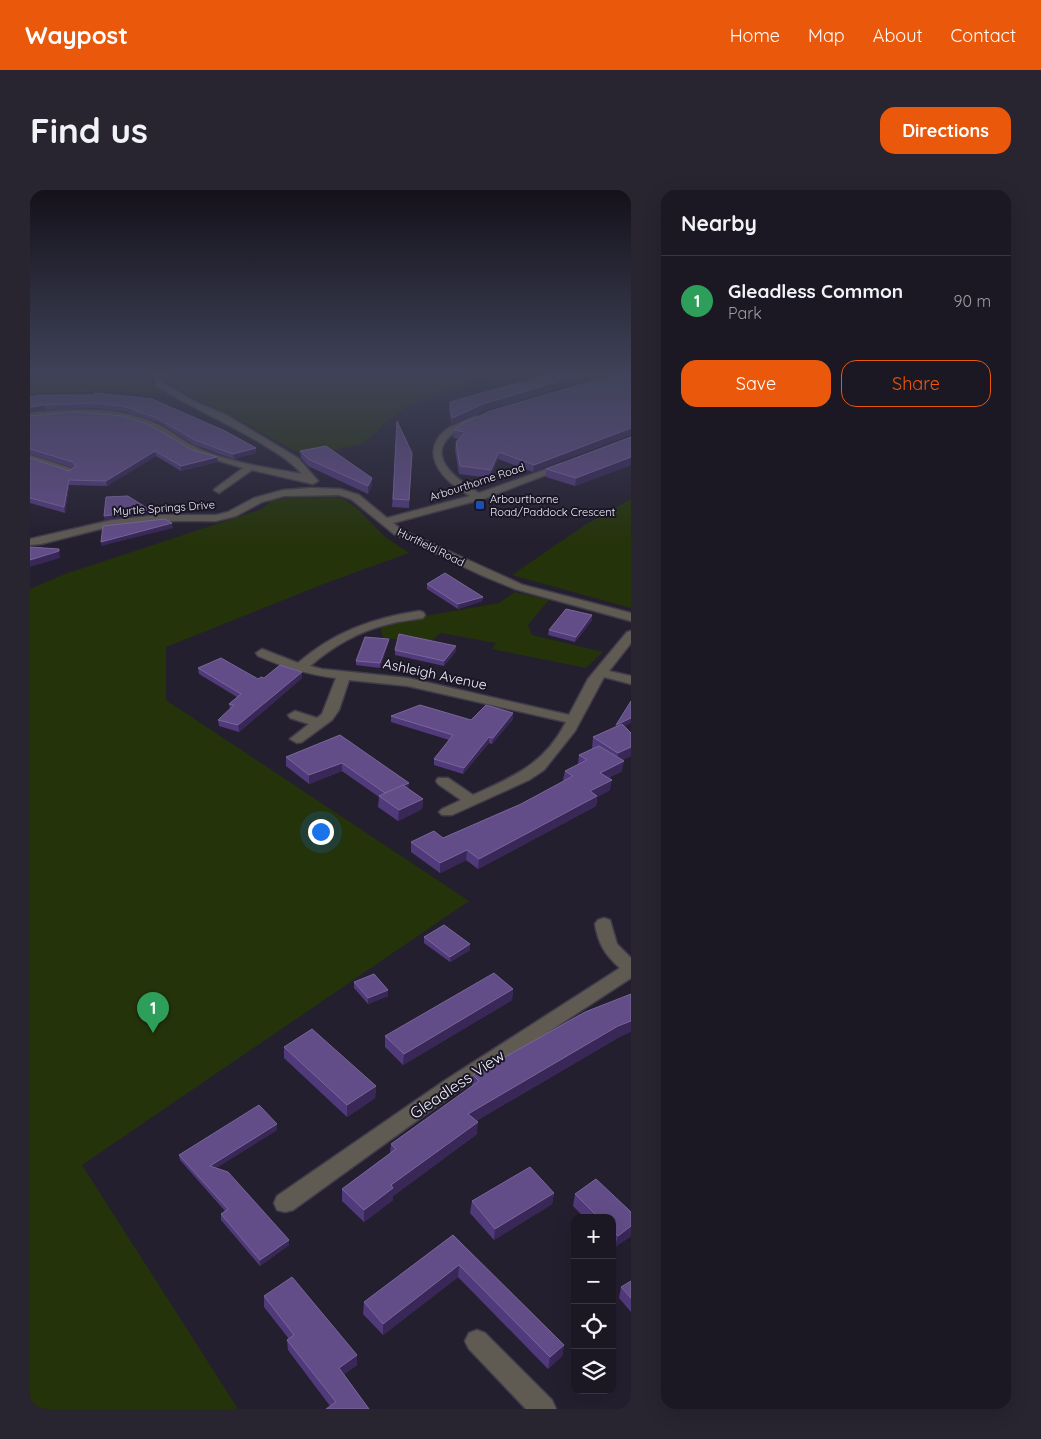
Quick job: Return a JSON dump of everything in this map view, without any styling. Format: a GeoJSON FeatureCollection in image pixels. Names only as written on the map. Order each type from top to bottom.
{"type":"FeatureCollection","features":[{"type":"Feature","properties":{"kind":"street"},"geometry":{"type":"LineString","coordinates":[[158,429],[203,454],[311,479]]}},
{"type":"Feature","properties":{"kind":"street","name":"Hurlfield Road"},"geometry":{"type":"LineString","coordinates":[[243,429],[296,460],[311,479],[326,491],[355,497],[398,532],[427,547],[519,587],[631,617]]}},
{"type":"Feature","properties":{"kind":"street"},"geometry":{"type":"LineString","coordinates":[[455,429],[440,442],[436,455],[438,464],[449,479],[479,497]]}},
{"type":"Feature","properties":{"kind":"street"},"geometry":{"type":"LineString","coordinates":[[30,458],[70,472]]}},
{"type":"Feature","properties":{"kind":"street","name":"Arbourthorne Road"},"geometry":{"type":"LineString","coordinates":[[384,522],[479,497],[575,462]]}},
{"type":"Feature","properties":{"kind":"street"},"geometry":{"type":"LineString","coordinates":[[219,490],[252,466]]}},
{"type":"Feature","properties":{"kind":"street","name":"Myrtle Springs Drive"},"geometry":{"type":"LineString","coordinates":[[30,542],[41,541],[112,523],[160,518],[216,518],[232,514],[258,500],[271,496],[295,491],[326,491]]}},
{"type":"Feature","properties":{"kind":"street"},"geometry":{"type":"LineString","coordinates":[[392,607],[400,618]]}},
{"type":"Feature","properties":{"kind":"street"},"geometry":{"type":"LineString","coordinates":[[301,667],[326,646],[345,635],[361,628],[419,615]]}},
{"type":"Feature","properties":{"kind":"street"},"geometry":{"type":"LineString","coordinates":[[447,812],[524,777],[539,767],[554,750],[574,720],[594,682],[631,635]]}},
{"type":"Feature","properties":{"kind":"street","name":"Ashleigh Avenue"},"geometry":{"type":"LineString","coordinates":[[262,652],[274,659],[301,667],[344,675],[408,682],[574,720]]}},
{"type":"Feature","properties":{"kind":"street"},"geometry":{"type":"LineString","coordinates":[[602,672],[631,680]]}},
{"type":"Feature","properties":{"kind":"street"},"geometry":{"type":"LineString","coordinates":[[297,739],[320,723],[332,710],[344,675]]}},
{"type":"Feature","properties":{"kind":"street"},"geometry":{"type":"LineString","coordinates":[[295,715],[320,723]]}},
{"type":"Feature","properties":{"kind":"street"},"geometry":{"type":"LineString","coordinates":[[443,781],[472,801]]}},
{"type":"Feature","properties":{"kind":"street"},"geometry":{"type":"LineString","coordinates":[[604,924],[605,936],[611,951],[631,968]]}},
{"type":"Feature","properties":{"kind":"street","name":"Gleadless View"},"geometry":{"type":"LineString","coordinates":[[285,1203],[451,1086],[631,968]]}},
{"type":"Feature","properties":{"kind":"street"},"geometry":{"type":"LineString","coordinates":[[477,1341],[542,1409]]}},
{"type":"Feature","properties":{"kind":"green space"},"geometry":{"type":"Polygon","coordinates":[[[255,429],[379,429],[363,444],[304,456],[255,429]]]}},
{"type":"Feature","properties":{"kind":"green space"},"geometry":{"type":"Polygon","coordinates":[[[302,495],[331,496],[344,499],[359,510],[385,537],[409,553],[326,583],[166,647],[166,700],[469,901],[82,1165],[238,1409],[30,1409],[30,589],[65,574],[262,509],[271,501],[302,495]]]}},
{"type":"Feature","properties":{"kind":"green space"},"geometry":{"type":"Polygon","coordinates":[[[631,499],[631,608],[512,575],[585,525],[631,499]]]}},
{"type":"Feature","properties":{"kind":"green space"},"geometry":{"type":"Polygon","coordinates":[[[515,592],[549,600],[528,625],[532,635],[603,652],[586,668],[492,649],[496,643],[441,633],[430,642],[383,638],[380,624],[499,603],[515,592]]]}},
{"type":"Feature","properties":{"kind":"building"},"geometry":{"type":"Polygon","coordinates":[[[30,429],[157,429],[192,450],[217,457],[181,466],[155,451],[106,481],[69,480],[64,507],[30,498],[30,458],[69,471],[76,466],[73,462],[30,449],[30,429]]]}},
{"type":"Feature","properties":{"kind":"building"},"geometry":{"type":"Polygon","coordinates":[[[176,429],[220,429],[256,448],[233,454],[195,440],[176,429]]]}},
{"type":"Feature","properties":{"kind":"building"},"geometry":{"type":"Polygon","coordinates":[[[397,429],[401,429],[412,453],[409,500],[393,499],[397,429]]]}},
{"type":"Feature","properties":{"kind":"building"},"geometry":{"type":"Polygon","coordinates":[[[629,429],[534,465],[499,452],[491,470],[460,466],[456,442],[465,432],[454,430],[629,429]]]}},
{"type":"Feature","properties":{"kind":"building"},"geometry":{"type":"Polygon","coordinates":[[[631,437],[631,457],[576,478],[546,469],[631,437]]]}},
{"type":"Feature","properties":{"kind":"building"},"geometry":{"type":"Polygon","coordinates":[[[326,446],[372,478],[368,486],[308,459],[300,451],[326,446]]]}},
{"type":"Feature","properties":{"kind":"building"},"geometry":{"type":"Polygon","coordinates":[[[128,496],[150,510],[104,516],[106,497],[128,496]]]}},
{"type":"Feature","properties":{"kind":"building"},"geometry":{"type":"Polygon","coordinates":[[[165,519],[172,523],[101,542],[103,526],[165,519]]]}},
{"type":"Feature","properties":{"kind":"building"},"geometry":{"type":"Polygon","coordinates":[[[30,547],[59,549],[59,551],[30,560],[30,547]]]}},
{"type":"Feature","properties":{"kind":"building"},"geometry":{"type":"Polygon","coordinates":[[[445,573],[483,597],[458,604],[427,584],[445,573]]]}},
{"type":"Feature","properties":{"kind":"building"},"geometry":{"type":"Polygon","coordinates":[[[566,609],[592,615],[576,637],[549,630],[566,609]]]}},
{"type":"Feature","properties":{"kind":"building"},"geometry":{"type":"Polygon","coordinates":[[[399,634],[456,646],[444,661],[395,650],[399,634]]]}},
{"type":"Feature","properties":{"kind":"building"},"geometry":{"type":"Polygon","coordinates":[[[365,637],[389,639],[380,663],[356,661],[365,637]]]}},
{"type":"Feature","properties":{"kind":"building"},"geometry":{"type":"Polygon","coordinates":[[[221,658],[258,679],[264,678],[280,665],[302,672],[238,725],[218,720],[234,705],[229,704],[241,694],[198,668],[221,658]]]}},
{"type":"Feature","properties":{"kind":"building"},"geometry":{"type":"Polygon","coordinates":[[[631,701],[631,718],[616,725],[631,701]]]}},
{"type":"Feature","properties":{"kind":"building"},"geometry":{"type":"Polygon","coordinates":[[[420,705],[471,720],[486,705],[513,713],[493,738],[489,737],[464,768],[434,759],[453,735],[391,716],[420,705]]]}},
{"type":"Feature","properties":{"kind":"building"},"geometry":{"type":"Polygon","coordinates":[[[622,724],[631,733],[631,747],[618,753],[593,737],[622,724]]]}},
{"type":"Feature","properties":{"kind":"building"},"geometry":{"type":"Polygon","coordinates":[[[340,735],[409,783],[385,793],[342,763],[309,775],[286,757],[340,735]]]}},
{"type":"Feature","properties":{"kind":"building"},"geometry":{"type":"Polygon","coordinates":[[[599,746],[624,761],[600,773],[612,780],[590,791],[597,796],[479,859],[467,850],[440,863],[411,842],[434,831],[443,838],[521,804],[573,776],[565,771],[587,760],[579,755],[599,746]]]}},
{"type":"Feature","properties":{"kind":"building"},"geometry":{"type":"Polygon","coordinates":[[[403,785],[423,799],[399,810],[379,796],[403,785]]]}},
{"type":"Feature","properties":{"kind":"building"},"geometry":{"type":"Polygon","coordinates":[[[444,925],[470,944],[450,957],[424,937],[444,925]]]}},
{"type":"Feature","properties":{"kind":"building"},"geometry":{"type":"Polygon","coordinates":[[[494,973],[513,989],[404,1054],[385,1036],[494,973]]]}},
{"type":"Feature","properties":{"kind":"building"},"geometry":{"type":"Polygon","coordinates":[[[374,974],[388,990],[368,998],[354,982],[374,974]]]}},
{"type":"Feature","properties":{"kind":"building"},"geometry":{"type":"Polygon","coordinates":[[[631,994],[631,1021],[618,1026],[468,1114],[478,1122],[391,1185],[393,1188],[364,1210],[342,1189],[396,1149],[391,1144],[479,1081],[473,1075],[585,1012],[631,994]]]}},
{"type":"Feature","properties":{"kind":"building"},"geometry":{"type":"Polygon","coordinates":[[[312,1029],[376,1086],[347,1105],[284,1047],[312,1029]]]}},
{"type":"Feature","properties":{"kind":"building"},"geometry":{"type":"Polygon","coordinates":[[[259,1105],[277,1124],[210,1166],[228,1172],[289,1240],[260,1260],[221,1214],[228,1209],[179,1155],[259,1105]]]}},
{"type":"Feature","properties":{"kind":"building"},"geometry":{"type":"Polygon","coordinates":[[[530,1167],[554,1193],[495,1229],[472,1201],[530,1167]]]}},
{"type":"Feature","properties":{"kind":"building"},"geometry":{"type":"Polygon","coordinates":[[[596,1179],[631,1212],[631,1226],[618,1236],[616,1234],[616,1214],[595,1214],[575,1194],[596,1179]]]}},
{"type":"Feature","properties":{"kind":"building"},"geometry":{"type":"Polygon","coordinates":[[[453,1235],[564,1345],[550,1357],[459,1265],[383,1324],[364,1302],[453,1235]]]}},
{"type":"Feature","properties":{"kind":"building"},"geometry":{"type":"Polygon","coordinates":[[[292,1277],[357,1355],[339,1368],[369,1409],[326,1409],[336,1402],[287,1340],[294,1335],[264,1296],[292,1277]]]}},
{"type":"Feature","properties":{"kind":"building"},"geometry":{"type":"Polygon","coordinates":[[[631,1281],[631,1298],[621,1287],[631,1281]]]}},
{"type":"Feature","properties":{"kind":"place","name":"Arbourthorne Road/Paddock Crescent"},"geometry":{"type":"Point","coordinates":[480,505]}},
{"type":"Feature","properties":{"kind":"place","name":"Gleadless Common"},"geometry":{"type":"Point","coordinates":[153,1033]}}]}
